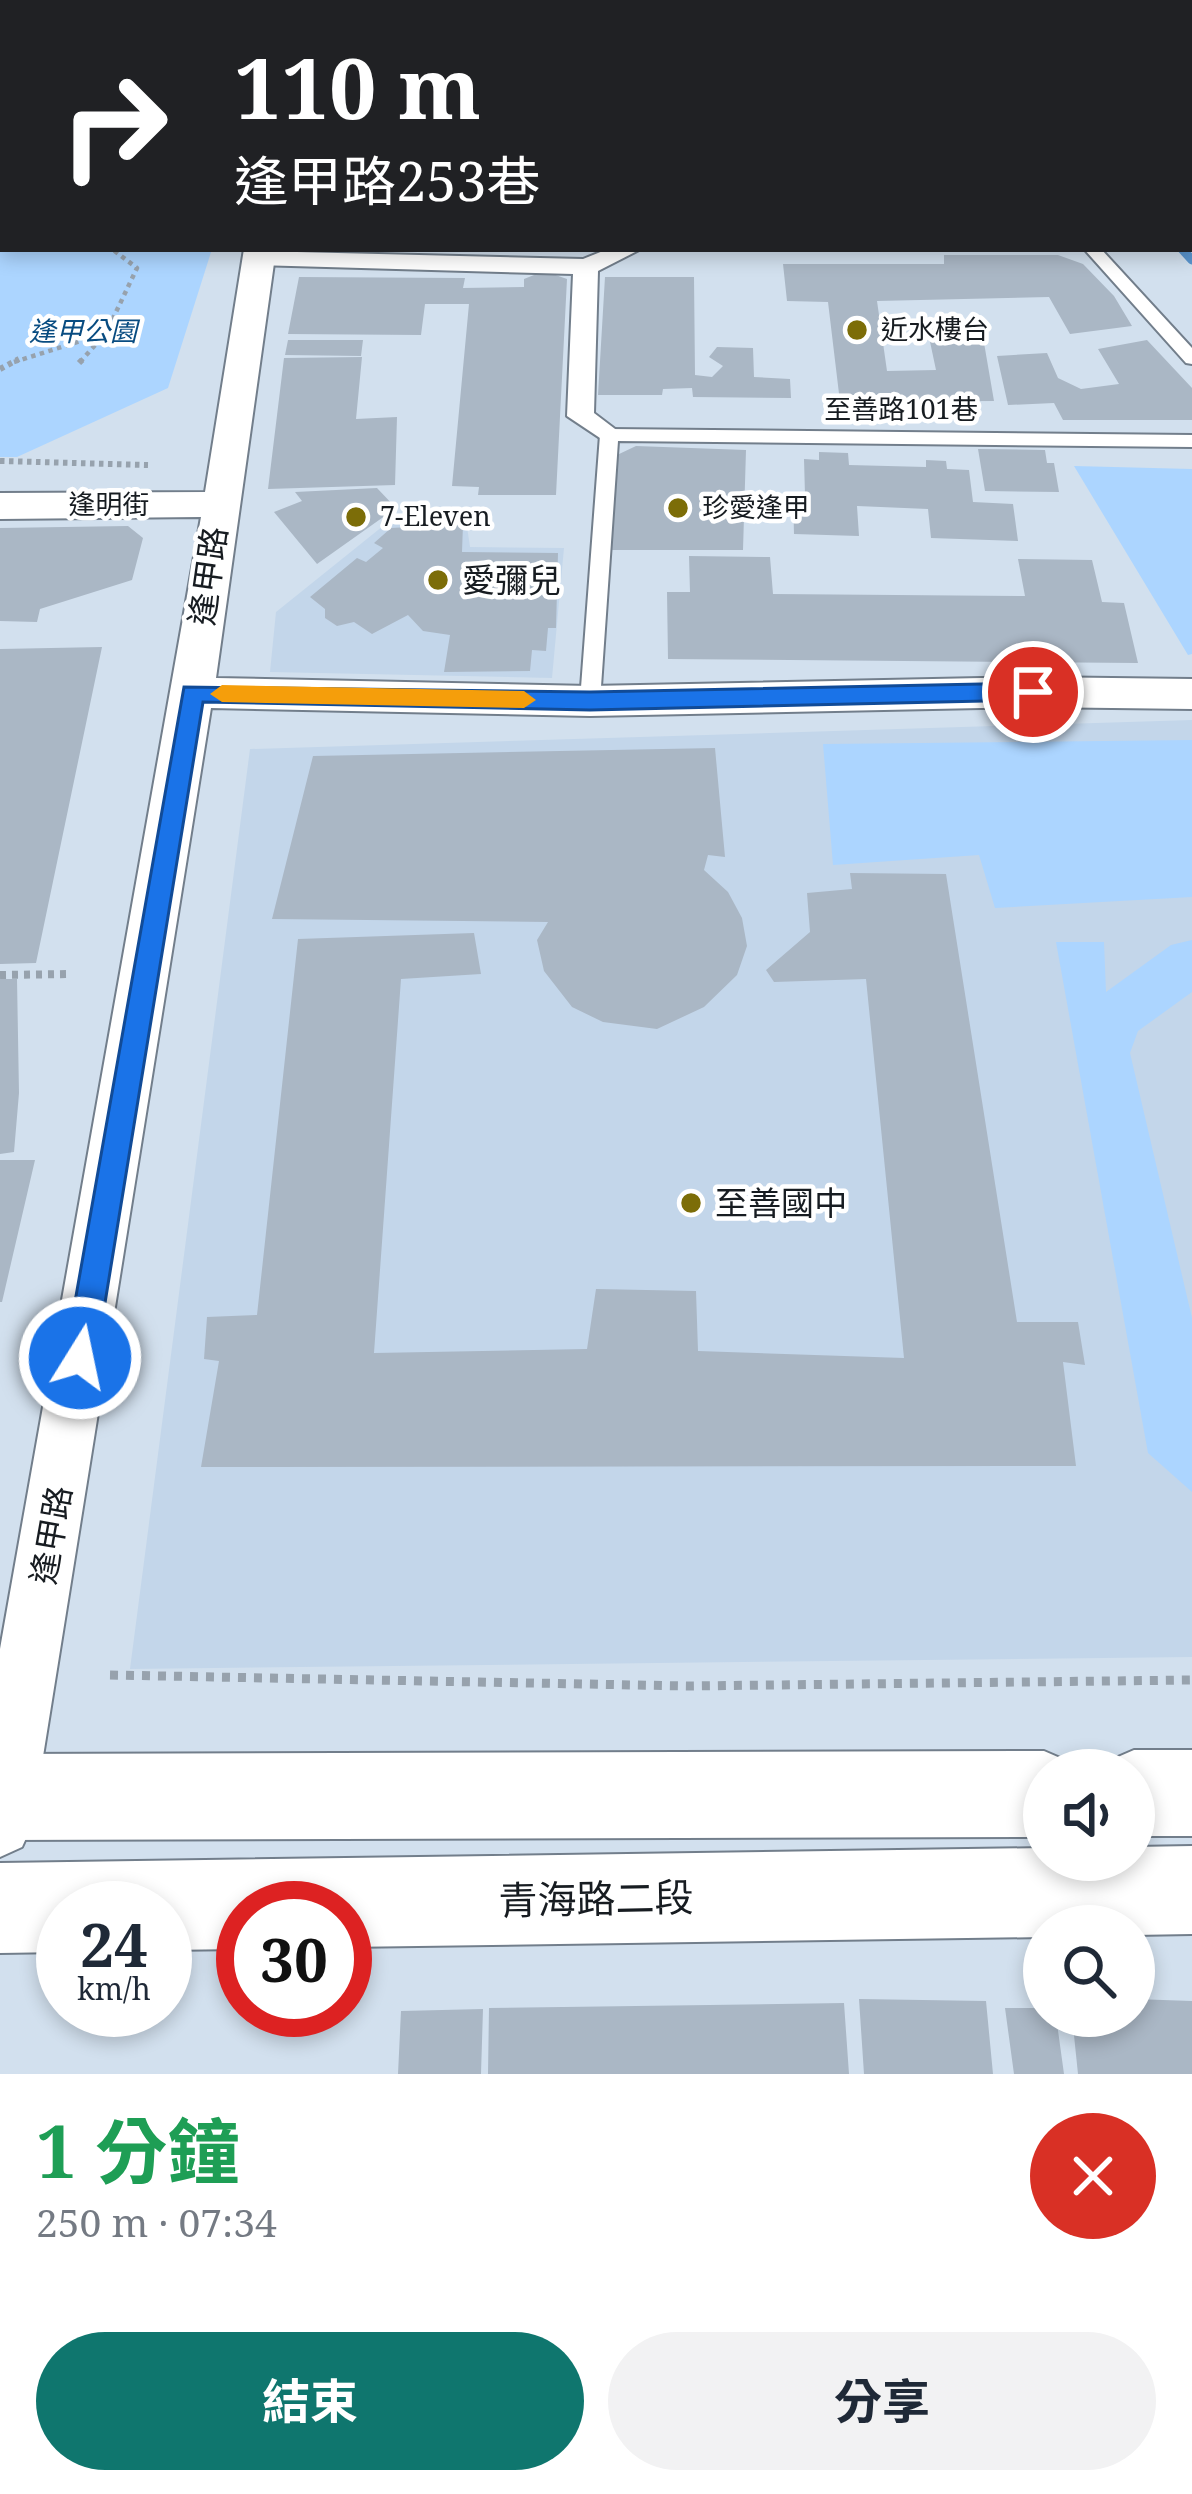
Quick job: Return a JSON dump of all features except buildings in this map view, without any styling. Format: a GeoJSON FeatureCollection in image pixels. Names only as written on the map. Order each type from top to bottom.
{"type":"FeatureCollection","features":[{"type":"Feature","properties":{"kind":"main road"},"geometry":{"type":"LineString","coordinates":[[1155,1793],[1192,1793]]}},
{"type":"Feature","properties":{"kind":"main road"},"geometry":{"type":"LineString","coordinates":[[1,1806],[1023,1794]]}},
{"type":"Feature","properties":{"kind":"main road","name":"青海路二段"},"geometry":{"type":"LineString","coordinates":[[0,1907],[1192,1891]]}},
{"type":"Feature","properties":{"kind":"street"},"geometry":{"type":"LineString","coordinates":[[258,254],[586,267],[621,252]]}},
{"type":"Feature","properties":{"kind":"street","name":"逢甲路"},"geometry":{"type":"LineString","coordinates":[[1,1806],[193,693],[258,254]]}},
{"type":"Feature","properties":{"kind":"street"},"geometry":{"type":"LineString","coordinates":[[586,267],[580,416],[609,435]]}},
{"type":"Feature","properties":{"kind":"street","name":"逢明街"},"geometry":{"type":"LineString","coordinates":[[0,506],[219,504]]}},
{"type":"Feature","properties":{"kind":"street"},"geometry":{"type":"LineString","coordinates":[[193,693],[590,701],[1033,692],[1192,694]]}},
{"type":"Feature","properties":{"kind":"lane"},"geometry":{"type":"LineString","coordinates":[[1095,252],[1192,359]]}},
{"type":"Feature","properties":{"kind":"lane"},"geometry":{"type":"LineString","coordinates":[[590,701],[609,435]]}},
{"type":"Feature","properties":{"kind":"lane","name":"至善路101巷"},"geometry":{"type":"LineString","coordinates":[[609,435],[1192,441]]}},
{"type":"Feature","properties":{"kind":"path"},"geometry":{"type":"LineString","coordinates":[[79,363],[106,333],[137,268],[116,252]]}},
{"type":"Feature","properties":{"kind":"path"},"geometry":{"type":"LineString","coordinates":[[0,369],[20,358],[106,333]]}},
{"type":"Feature","properties":{"kind":"path"},"geometry":{"type":"LineString","coordinates":[[0,460],[167,466]]}},
{"type":"Feature","properties":{"kind":"path"},"geometry":{"type":"LineString","coordinates":[[0,975],[72,974]]}},
{"type":"Feature","properties":{"kind":"path"},"geometry":{"type":"LineString","coordinates":[[110,1675],[689,1686],[1192,1680]]}},
{"type":"Feature","properties":{"kind":"shaded area","name":"愛彌兒"},"geometry":{"type":"Polygon","coordinates":[[[393,518],[466,520],[470,547],[564,548],[552,678],[270,672],[276,612],[393,518]]]}},
{"type":"Feature","properties":{"kind":"shaded area","name":"至善國中"},"geometry":{"type":"Polygon","coordinates":[[[1192,720],[1192,1657],[130,1669],[250,749],[1192,720]]]}},
{"type":"Feature","properties":{"kind":"green space","name":"逢甲公園"},"geometry":{"type":"Polygon","coordinates":[[[0,252],[211,252],[168,388],[17,457],[0,457],[0,252]]]}},
{"type":"Feature","properties":{"kind":"green space"},"geometry":{"type":"Polygon","coordinates":[[[1074,466],[1192,469],[1192,654],[1188,655],[1074,466]]]}},
{"type":"Feature","properties":{"kind":"green space"},"geometry":{"type":"Polygon","coordinates":[[[1192,740],[1192,897],[995,908],[979,855],[833,865],[823,744],[1192,740]]]}},
{"type":"Feature","properties":{"kind":"green space"},"geometry":{"type":"Polygon","coordinates":[[[1192,940],[1192,992],[1138,1031],[1130,1053],[1192,1318],[1192,1492],[1148,1453],[1056,942],[1104,942],[1106,992],[1171,945],[1192,940]]]}},
{"type":"Feature","properties":{"kind":"waterway"},"geometry":{"type":"LineString","coordinates":[[1185,252],[1192,260]]}},
{"type":"Feature","properties":{"kind":"slow traffic"},"geometry":{"type":"LineString","coordinates":[[222,694],[524,700]]}},
{"type":"Feature","properties":{"kind":"place","name":"近水樓台"},"geometry":{"type":"Point","coordinates":[857,330]}},
{"type":"Feature","properties":{"kind":"place","name":"珍愛逢甲"},"geometry":{"type":"Point","coordinates":[678,508]}},
{"type":"Feature","properties":{"kind":"place","name":"7-Eleven"},"geometry":{"type":"Point","coordinates":[356,517]}},
{"type":"Feature","properties":{"kind":"place","name":"愛彌兒"},"geometry":{"type":"Point","coordinates":[438,580]}},
{"type":"Feature","properties":{"kind":"place","name":"至善國中"},"geometry":{"type":"Point","coordinates":[691,1203]}},
{"type":"Feature","properties":{"kind":"route"},"geometry":{"type":"LineString","coordinates":[[80,1358],[193,693],[590,701],[1033,692]]}}]}
